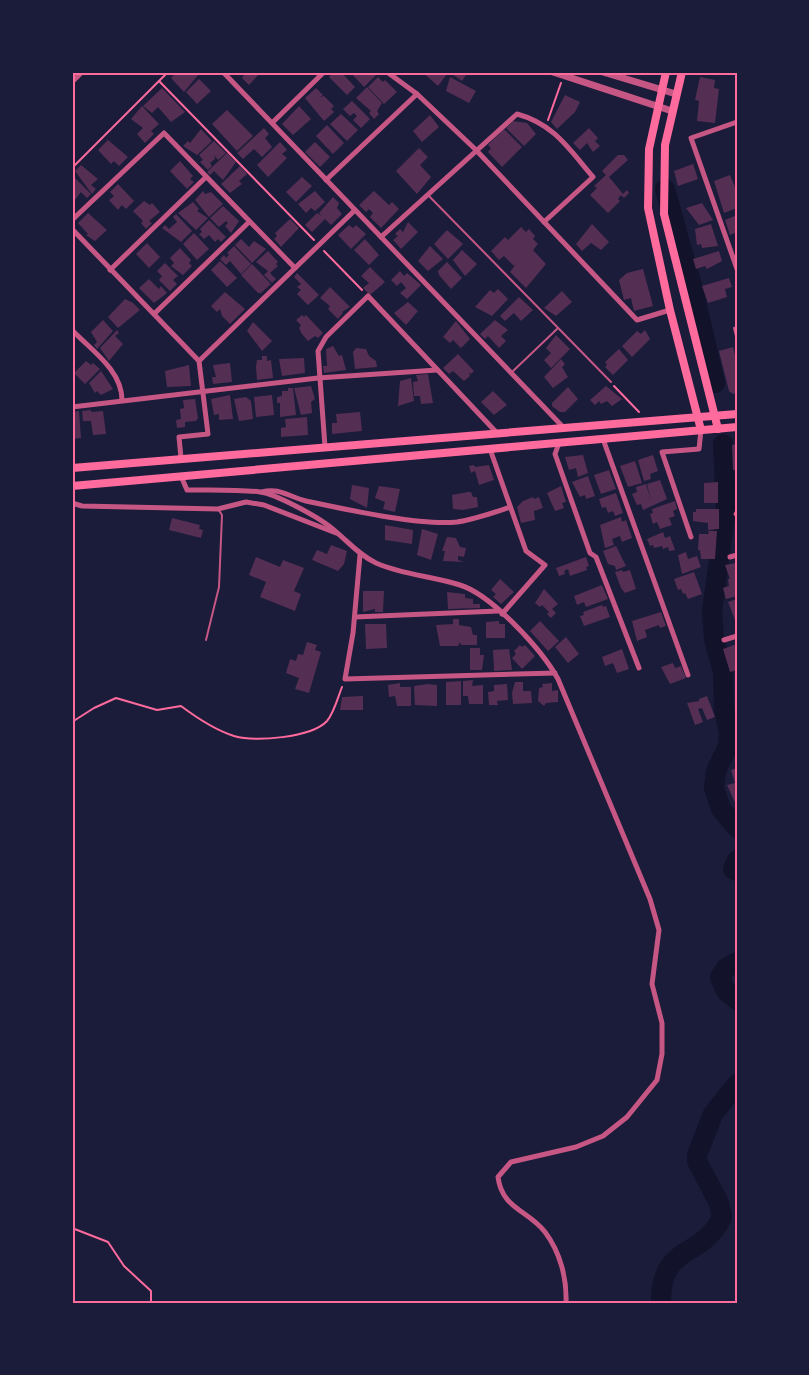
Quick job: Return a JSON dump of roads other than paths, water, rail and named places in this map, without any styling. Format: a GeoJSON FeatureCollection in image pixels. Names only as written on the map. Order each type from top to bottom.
{"type":"FeatureCollection","features":[{"type":"Feature","properties":{"kind":"main road"},"geometry":{"type":"LineString","coordinates":[[666,72],[649,149],[648,208],[670,310],[701,430]]}},
{"type":"Feature","properties":{"kind":"main road"},"geometry":{"type":"LineString","coordinates":[[682,72],[665,145],[664,214],[718,429]]}},
{"type":"Feature","properties":{"kind":"main road"},"geometry":{"type":"LineString","coordinates":[[72,468],[737,414]]}},
{"type":"Feature","properties":{"kind":"main road"},"geometry":{"type":"LineString","coordinates":[[72,486],[737,427]]}},
{"type":"Feature","properties":{"kind":"street"},"geometry":{"type":"LineString","coordinates":[[72,82],[82,72]]}},
{"type":"Feature","properties":{"kind":"street"},"geometry":{"type":"LineString","coordinates":[[223,72],[564,428]]}},
{"type":"Feature","properties":{"kind":"street"},"geometry":{"type":"LineString","coordinates":[[272,123],[324,72]]}},
{"type":"Feature","properties":{"kind":"street"},"geometry":{"type":"LineString","coordinates":[[387,72],[417,94],[475,149],[637,320],[670,310]]}},
{"type":"Feature","properties":{"kind":"street"},"geometry":{"type":"LineString","coordinates":[[553,72],[672,111]]}},
{"type":"Feature","properties":{"kind":"street"},"geometry":{"type":"LineString","coordinates":[[603,72],[676,94]]}},
{"type":"Feature","properties":{"kind":"street"},"geometry":{"type":"LineString","coordinates":[[326,180],[417,94]]}},
{"type":"Feature","properties":{"kind":"street"},"geometry":{"type":"LineString","coordinates":[[381,237],[475,149],[517,114],[546,125],[593,177],[544,222]]}},
{"type":"Feature","properties":{"kind":"street"},"geometry":{"type":"LineString","coordinates":[[737,122],[691,138],[737,269]]}},
{"type":"Feature","properties":{"kind":"street"},"geometry":{"type":"LineString","coordinates":[[72,220],[164,133],[295,268]]}},
{"type":"Feature","properties":{"kind":"street"},"geometry":{"type":"LineString","coordinates":[[110,270],[206,177]]}},
{"type":"Feature","properties":{"kind":"street"},"geometry":{"type":"LineString","coordinates":[[199,361],[355,210]]}},
{"type":"Feature","properties":{"kind":"street"},"geometry":{"type":"LineString","coordinates":[[154,314],[249,222]]}},
{"type":"Feature","properties":{"kind":"street"},"geometry":{"type":"LineString","coordinates":[[72,229],[199,361],[208,434],[178,437],[181,458]]}},
{"type":"Feature","properties":{"kind":"street"},"geometry":{"type":"LineString","coordinates":[[325,447],[318,378],[318,351],[326,337],[368,296],[498,434]]}},
{"type":"Feature","properties":{"kind":"street"},"geometry":{"type":"LineString","coordinates":[[72,330],[117,375],[122,388],[122,400]]}},
{"type":"Feature","properties":{"kind":"street"},"geometry":{"type":"LineString","coordinates":[[72,407],[318,378],[436,370]]}},
{"type":"Feature","properties":{"kind":"street"},"geometry":{"type":"LineString","coordinates":[[691,537],[662,452],[699,448],[701,430]]}},
{"type":"Feature","properties":{"kind":"street"},"geometry":{"type":"LineString","coordinates":[[603,439],[688,675]]}},
{"type":"Feature","properties":{"kind":"street"},"geometry":{"type":"LineString","coordinates":[[559,443],[555,454],[590,553],[596,557],[639,668]]}},
{"type":"Feature","properties":{"kind":"street"},"geometry":{"type":"LineString","coordinates":[[355,617],[500,613],[545,565],[526,551],[490,449]]}},
{"type":"Feature","properties":{"kind":"street"},"geometry":{"type":"LineString","coordinates":[[181,476],[187,490],[262,492],[273,488],[303,500],[426,521],[471,519],[510,507]]}},
{"type":"Feature","properties":{"kind":"street"},"geometry":{"type":"LineString","coordinates":[[262,492],[312,514],[339,534],[360,555],[406,573],[461,585],[485,599],[543,654],[555,673],[650,899],[659,930],[652,989],[662,1023],[662,1053],[657,1080],[627,1117],[603,1136],[576,1147],[511,1162],[498,1177],[500,1190],[507,1200],[544,1231],[561,1261],[566,1303]]}},
{"type":"Feature","properties":{"kind":"street"},"geometry":{"type":"LineString","coordinates":[[72,502],[82,506],[218,509],[246,502],[264,506],[339,534]]}},
{"type":"Feature","properties":{"kind":"street"},"geometry":{"type":"LineString","coordinates":[[360,555],[355,617],[345,679],[555,673]]}},
{"type":"Feature","properties":{"kind":"street"},"geometry":{"type":"LineString","coordinates":[[730,557],[737,555]]}},
{"type":"Feature","properties":{"kind":"street"},"geometry":{"type":"LineString","coordinates":[[724,640],[737,636]]}},
{"type":"Feature","properties":{"kind":"lane"},"geometry":{"type":"LineString","coordinates":[[428,195],[611,382]]}},
{"type":"Feature","properties":{"kind":"lane"},"geometry":{"type":"LineString","coordinates":[[737,327],[734,328],[737,340]]}},
{"type":"Feature","properties":{"kind":"lane"},"geometry":{"type":"LineString","coordinates":[[512,373],[557,329]]}},
{"type":"Feature","properties":{"kind":"lane"},"geometry":{"type":"LineString","coordinates":[[206,640],[219,587],[222,515],[218,509]]}},
{"type":"Feature","properties":{"kind":"waterway"},"geometry":{"type":"LineString","coordinates":[[665,189],[693,289],[715,383]]}},
{"type":"Feature","properties":{"kind":"waterway"},"geometry":{"type":"LineString","coordinates":[[723,444],[726,509],[712,611],[714,639],[723,672],[724,710],[729,732],[728,746],[716,771],[714,788],[721,809],[737,828]]}},
{"type":"Feature","properties":{"kind":"waterway"},"geometry":{"type":"LineString","coordinates":[[737,860],[733,869],[737,871]]}},
{"type":"Feature","properties":{"kind":"waterway"},"geometry":{"type":"LineString","coordinates":[[737,962],[726,968],[720,977],[726,991],[737,1000]]}},
{"type":"Feature","properties":{"kind":"waterway"},"geometry":{"type":"LineString","coordinates":[[661,1303],[667,1270],[675,1261],[714,1231],[722,1217],[719,1203],[697,1161],[697,1155],[713,1114],[737,1084]]}}]}
